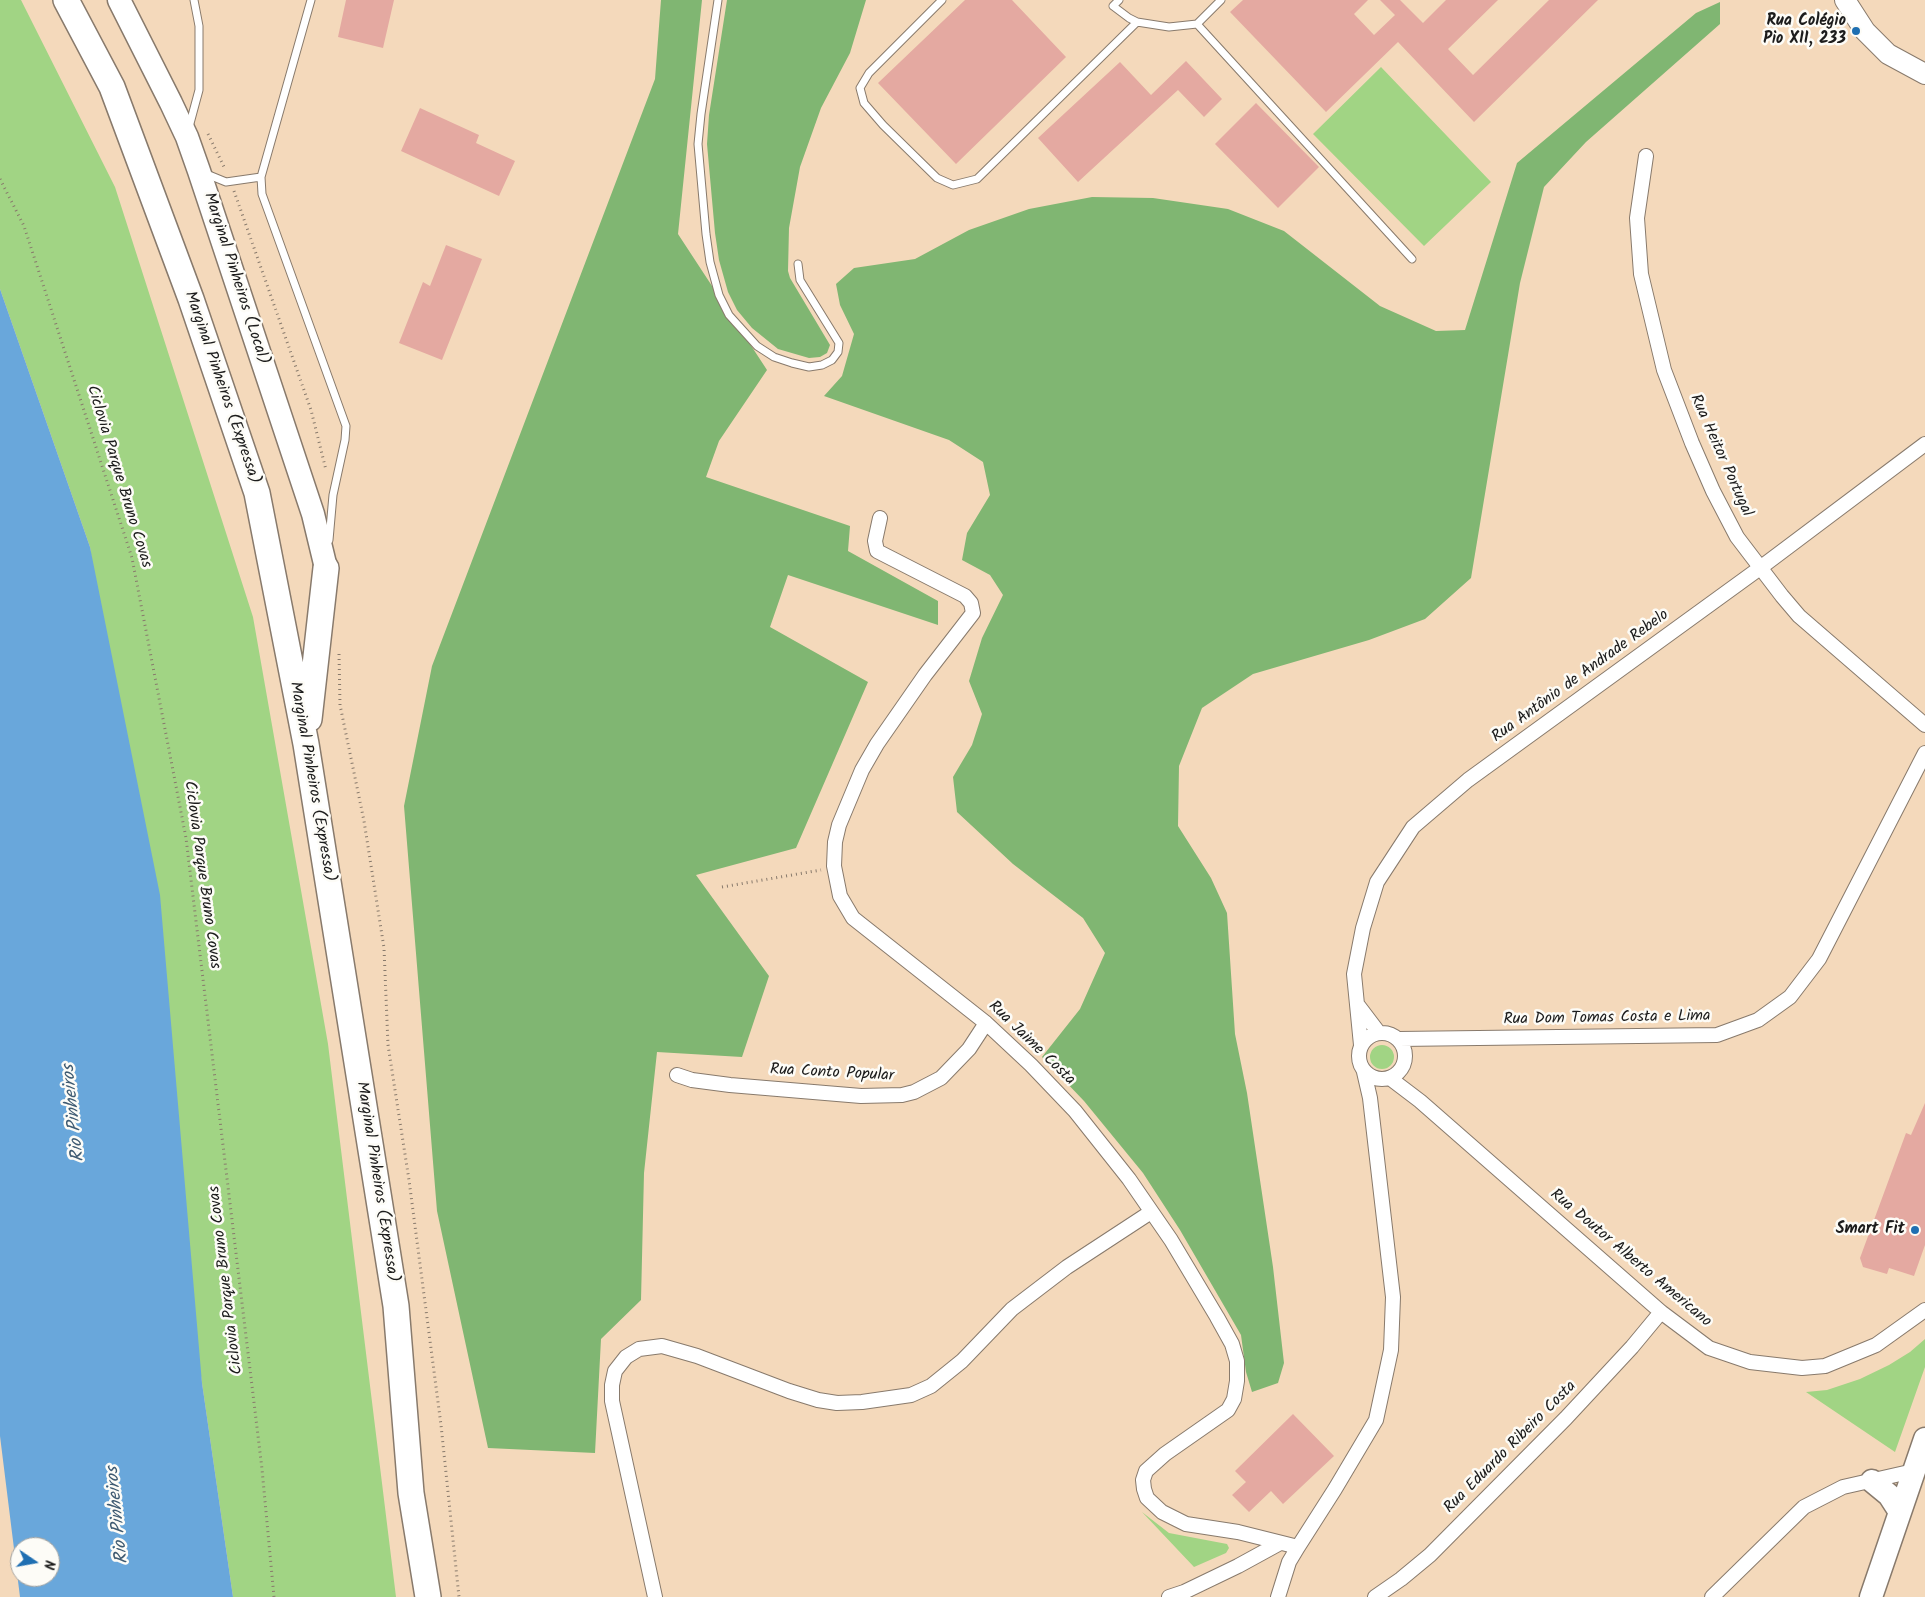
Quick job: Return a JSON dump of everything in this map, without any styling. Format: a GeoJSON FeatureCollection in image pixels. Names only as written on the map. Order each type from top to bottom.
{"type":"FeatureCollection","features":[{"type":"Feature","properties":{"kind":"highway","name":"Marginal Pinheiros (Expressa)"},"geometry":{"type":"LineString","coordinates":[[66,0],[112,87],[191,299],[257,493],[306,744],[396,1306],[411,1493],[428,1597]]}},
{"type":"Feature","properties":{"kind":"highway"},"geometry":{"type":"LineString","coordinates":[[306,744],[326,568]]}},
{"type":"Feature","properties":{"kind":"main road","name":"Marginal Pinheiros (Local)"},"geometry":{"type":"LineString","coordinates":[[119,0],[187,137],[313,514],[326,568]]}},
{"type":"Feature","properties":{"kind":"main road"},"geometry":{"type":"LineString","coordinates":[[1871,1597],[1900,1512],[1919,1470],[1925,1439]]}},
{"type":"Feature","properties":{"kind":"main road"},"geometry":{"type":"LineString","coordinates":[[1872,1481],[1890,1495],[1900,1512]]}},
{"type":"Feature","properties":{"kind":"street"},"geometry":{"type":"LineString","coordinates":[[1845,0],[1865,31],[1888,54],[1925,74]]}},
{"type":"Feature","properties":{"kind":"street","name":"Rua Heitor Portugal"},"geometry":{"type":"LineString","coordinates":[[1646,156],[1636,232],[1641,274],[1664,370],[1713,491],[1737,537],[1799,616],[1925,725]]}},
{"type":"Feature","properties":{"kind":"street","name":"Rua Antônio de Andrade Rebelo"},"geometry":{"type":"LineString","coordinates":[[1361,1045],[1354,974],[1363,928],[1377,882],[1414,827],[1468,780],[1760,568],[1925,444]]}},
{"type":"Feature","properties":{"kind":"street","name":"Rua Jaime Costa"},"geometry":{"type":"LineString","coordinates":[[880,518],[875,541],[877,551],[965,596],[971,603],[973,613],[925,675],[877,744],[862,770],[839,825],[835,842],[834,868],[840,896],[853,918],[986,1023],[1031,1064],[1075,1111],[1107,1149],[1171,1240],[1232,1344],[1236,1361],[1237,1381],[1234,1399],[1228,1410],[1151,1466],[1143,1480],[1147,1498],[1162,1512],[1186,1524],[1238,1532],[1298,1547]]}},
{"type":"Feature","properties":{"kind":"street","name":"Rua Dom Tomas Costa e Lima"},"geometry":{"type":"LineString","coordinates":[[1399,1039],[1717,1035],[1758,1020],[1790,997],[1818,959],[1925,753]]}},
{"type":"Feature","properties":{"kind":"street"},"geometry":{"type":"LineString","coordinates":[[1357,1004],[1379,1033]]}},
{"type":"Feature","properties":{"kind":"street","name":"Rua Conto Popular"},"geometry":{"type":"LineString","coordinates":[[677,1075],[692,1080],[730,1085],[861,1096],[902,1095],[914,1092],[941,1078],[969,1049],[986,1023]]}},
{"type":"Feature","properties":{"kind":"street"},"geometry":{"type":"LineString","coordinates":[[1278,1597],[1289,1562],[1376,1420],[1391,1350],[1392,1297],[1370,1098],[1359,1059],[1361,1045],[1369,1037],[1379,1033],[1386,1033],[1399,1039],[1406,1053],[1404,1066],[1389,1077],[1370,1098]]}},
{"type":"Feature","properties":{"kind":"street","name":"Rua Dom Tomas Costa e Lima"},"geometry":{"type":"LineString","coordinates":[[1406,1053],[1435,1039]]}},
{"type":"Feature","properties":{"kind":"street"},"geometry":{"type":"LineString","coordinates":[[1364,1072],[1389,1077]]}},
{"type":"Feature","properties":{"kind":"street","name":"Rua Doutor Alberto Americano"},"geometry":{"type":"LineString","coordinates":[[1389,1077],[1420,1101],[1660,1312],[1709,1348],[1750,1362],[1802,1368],[1825,1366],[1876,1345],[1925,1310]]}},
{"type":"Feature","properties":{"kind":"street"},"geometry":{"type":"LineString","coordinates":[[655,1597],[612,1401],[612,1385],[615,1371],[626,1357],[639,1349],[662,1346],[697,1356],[789,1391],[818,1400],[837,1403],[862,1402],[911,1395],[930,1386],[962,1361],[1012,1309],[1067,1267],[1152,1212]]}},
{"type":"Feature","properties":{"kind":"street","name":"Rua Eduardo Ribeiro Costa"},"geometry":{"type":"LineString","coordinates":[[1375,1597],[1402,1579],[1430,1555],[1566,1418],[1632,1347],[1660,1312]]}},
{"type":"Feature","properties":{"kind":"street"},"geometry":{"type":"LineString","coordinates":[[1712,1597],[1804,1508],[1843,1487],[1919,1470]]}},
{"type":"Feature","properties":{"kind":"street"},"geometry":{"type":"LineString","coordinates":[[1169,1597],[1231,1570],[1280,1542]]}},
{"type":"Feature","properties":{"kind":"lane"},"geometry":{"type":"LineString","coordinates":[[187,137],[199,90],[199,26],[194,0]]}},
{"type":"Feature","properties":{"kind":"lane"},"geometry":{"type":"LineString","coordinates":[[311,0],[261,176],[262,194],[346,426],[345,440],[333,495],[326,568]]}},
{"type":"Feature","properties":{"kind":"lane"},"geometry":{"type":"LineString","coordinates":[[718,0],[698,144],[706,234],[710,262],[719,295],[729,315],[758,346],[774,357],[792,364],[809,367],[822,365],[832,360],[838,352],[838,343],[800,280],[798,264]]}},
{"type":"Feature","properties":{"kind":"lane"},"geometry":{"type":"LineString","coordinates":[[942,0],[869,73],[860,88],[864,103],[883,125],[937,178],[953,185],[977,180],[1137,22]]}},
{"type":"Feature","properties":{"kind":"lane"},"geometry":{"type":"LineString","coordinates":[[1119,0],[1113,6],[1137,22],[1169,27],[1197,24],[1221,0]]}},
{"type":"Feature","properties":{"kind":"lane"},"geometry":{"type":"LineString","coordinates":[[1197,24],[1412,260]]}},
{"type":"Feature","properties":{"kind":"lane"},"geometry":{"type":"LineString","coordinates":[[199,171],[231,183],[261,176]]}},
{"type":"Feature","properties":{"kind":"path"},"geometry":{"type":"LineString","coordinates":[[194,110],[199,114],[231,183],[311,410],[333,495]]}},
{"type":"Feature","properties":{"kind":"path","name":"Ciclovia Parque Bruno Covas"},"geometry":{"type":"LineString","coordinates":[[0,180],[24,226],[132,558],[186,838],[261,1459],[274,1597]]}},
{"type":"Feature","properties":{"kind":"path"},"geometry":{"type":"LineString","coordinates":[[339,647],[340,706],[364,821],[384,948],[388,1045],[410,1189],[438,1405],[459,1597]]}},
{"type":"Feature","properties":{"kind":"path"},"geometry":{"type":"LineString","coordinates":[[722,887],[834,868]]}},
{"type":"Feature","properties":{"kind":"green space"},"geometry":{"type":"Polygon","coordinates":[[[0,0],[21,0],[115,187],[253,617],[328,1044],[396,1597],[233,1597],[202,1383],[90,547],[0,289],[0,0]]]}},
{"type":"Feature","properties":{"kind":"green space"},"geometry":{"type":"Polygon","coordinates":[[[661,0],[702,0],[678,234],[767,370],[719,441],[706,477],[850,526],[848,551],[938,601],[938,625],[788,575],[770,627],[868,682],[796,848],[696,875],[769,976],[742,1057],[657,1052],[644,1173],[641,1300],[601,1339],[595,1453],[488,1448],[437,1211],[404,806],[432,666],[655,79],[661,0]]]}},
{"type":"Feature","properties":{"kind":"green space"},"geometry":{"type":"Polygon","coordinates":[[[727,0],[866,0],[850,53],[821,108],[800,167],[789,228],[788,271],[790,278],[830,345],[827,353],[820,357],[809,358],[778,349],[752,328],[737,310],[728,292],[719,260],[707,144],[709,115],[727,0]]]}},
{"type":"Feature","properties":{"kind":"green space"},"geometry":{"type":"Polygon","coordinates":[[[1720,2],[1720,24],[1586,142],[1544,187],[1520,283],[1471,578],[1425,619],[1369,640],[1253,674],[1202,708],[1179,766],[1178,826],[1211,878],[1227,913],[1235,1034],[1247,1093],[1273,1267],[1284,1363],[1278,1383],[1252,1392],[1246,1372],[1241,1335],[1180,1230],[1143,1173],[1084,1101],[1042,1057],[1080,1009],[1105,953],[1083,918],[1013,864],[957,812],[953,777],[972,745],[982,714],[969,681],[982,638],[1003,595],[990,575],[962,560],[967,533],[990,495],[983,462],[949,440],[824,396],[842,376],[854,334],[840,305],[836,284],[854,268],[915,259],[969,230],[1029,209],[1092,197],[1153,198],[1228,209],[1284,231],[1380,306],[1436,331],[1465,330],[1517,163],[1696,13],[1720,2]]]}},
{"type":"Feature","properties":{"kind":"green space"},"geometry":{"type":"Polygon","coordinates":[[[1381,67],[1491,182],[1424,246],[1313,134],[1381,67]]]}},
{"type":"Feature","properties":{"kind":"green space"},"geometry":{"type":"Polygon","coordinates":[[[1382,1045],[1391,1048],[1394,1057],[1391,1066],[1382,1069],[1373,1066],[1370,1057],[1373,1048],[1382,1045]]]}},
{"type":"Feature","properties":{"kind":"green space"},"geometry":{"type":"Polygon","coordinates":[[[1925,1339],[1925,1367],[1895,1452],[1806,1392],[1827,1390],[1860,1379],[1889,1365],[1910,1352],[1925,1339]]]}},
{"type":"Feature","properties":{"kind":"green space"},"geometry":{"type":"Polygon","coordinates":[[[1142,1512],[1169,1533],[1227,1544],[1229,1548],[1226,1553],[1194,1567],[1142,1512]]]}},
{"type":"Feature","properties":{"kind":"water","name":"Rio Pinheiros"},"geometry":{"type":"Polygon","coordinates":[[[0,289],[90,547],[160,895],[202,1383],[233,1597],[20,1597],[19,1587],[60,1587],[60,1537],[13,1537],[0,1436],[0,289]]]}},
{"type":"Feature","properties":{"kind":"building"},"geometry":{"type":"Polygon","coordinates":[[[346,0],[394,0],[383,48],[338,37],[346,0]]]}},
{"type":"Feature","properties":{"kind":"building"},"geometry":{"type":"Polygon","coordinates":[[[965,0],[1012,0],[1066,57],[956,164],[878,83],[965,0]]]}},
{"type":"Feature","properties":{"kind":"building"},"geometry":{"type":"Polygon","coordinates":[[[1243,0],[1368,0],[1354,14],[1374,35],[1395,15],[1380,0],[1400,0],[1423,23],[1446,0],[1498,0],[1448,49],[1473,75],[1549,0],[1598,0],[1474,122],[1398,42],[1326,112],[1230,12],[1243,0]]]}},
{"type":"Feature","properties":{"kind":"building"},"geometry":{"type":"Polygon","coordinates":[[[1186,61],[1222,99],[1204,117],[1178,90],[1078,182],[1038,138],[1120,62],[1151,95],[1186,61]]]}},
{"type":"Feature","properties":{"kind":"building"},"geometry":{"type":"Polygon","coordinates":[[[1256,103],[1319,167],[1278,208],[1215,144],[1256,103]]]}},
{"type":"Feature","properties":{"kind":"building"},"geometry":{"type":"Polygon","coordinates":[[[420,108],[479,135],[476,143],[515,161],[499,196],[401,151],[420,108]]]}},
{"type":"Feature","properties":{"kind":"building"},"geometry":{"type":"Polygon","coordinates":[[[446,245],[482,259],[442,360],[399,343],[423,282],[430,286],[446,245]]]}},
{"type":"Feature","properties":{"kind":"building"},"geometry":{"type":"Polygon","coordinates":[[[1925,1103],[1925,1245],[1914,1276],[1889,1268],[1887,1274],[1863,1267],[1860,1258],[1906,1133],[1911,1135],[1925,1103]]]}},
{"type":"Feature","properties":{"kind":"building"},"geometry":{"type":"Polygon","coordinates":[[[1293,1414],[1334,1456],[1283,1504],[1271,1491],[1249,1512],[1232,1495],[1246,1482],[1235,1471],[1293,1414]]]}},
{"type":"Feature","properties":{"kind":"place","name":"Rua Colégio Pio XII, 233"},"geometry":{"type":"Point","coordinates":[1856,31]}},
{"type":"Feature","properties":{"kind":"place","name":"Smart Fit"},"geometry":{"type":"Point","coordinates":[1915,1230]}}]}
